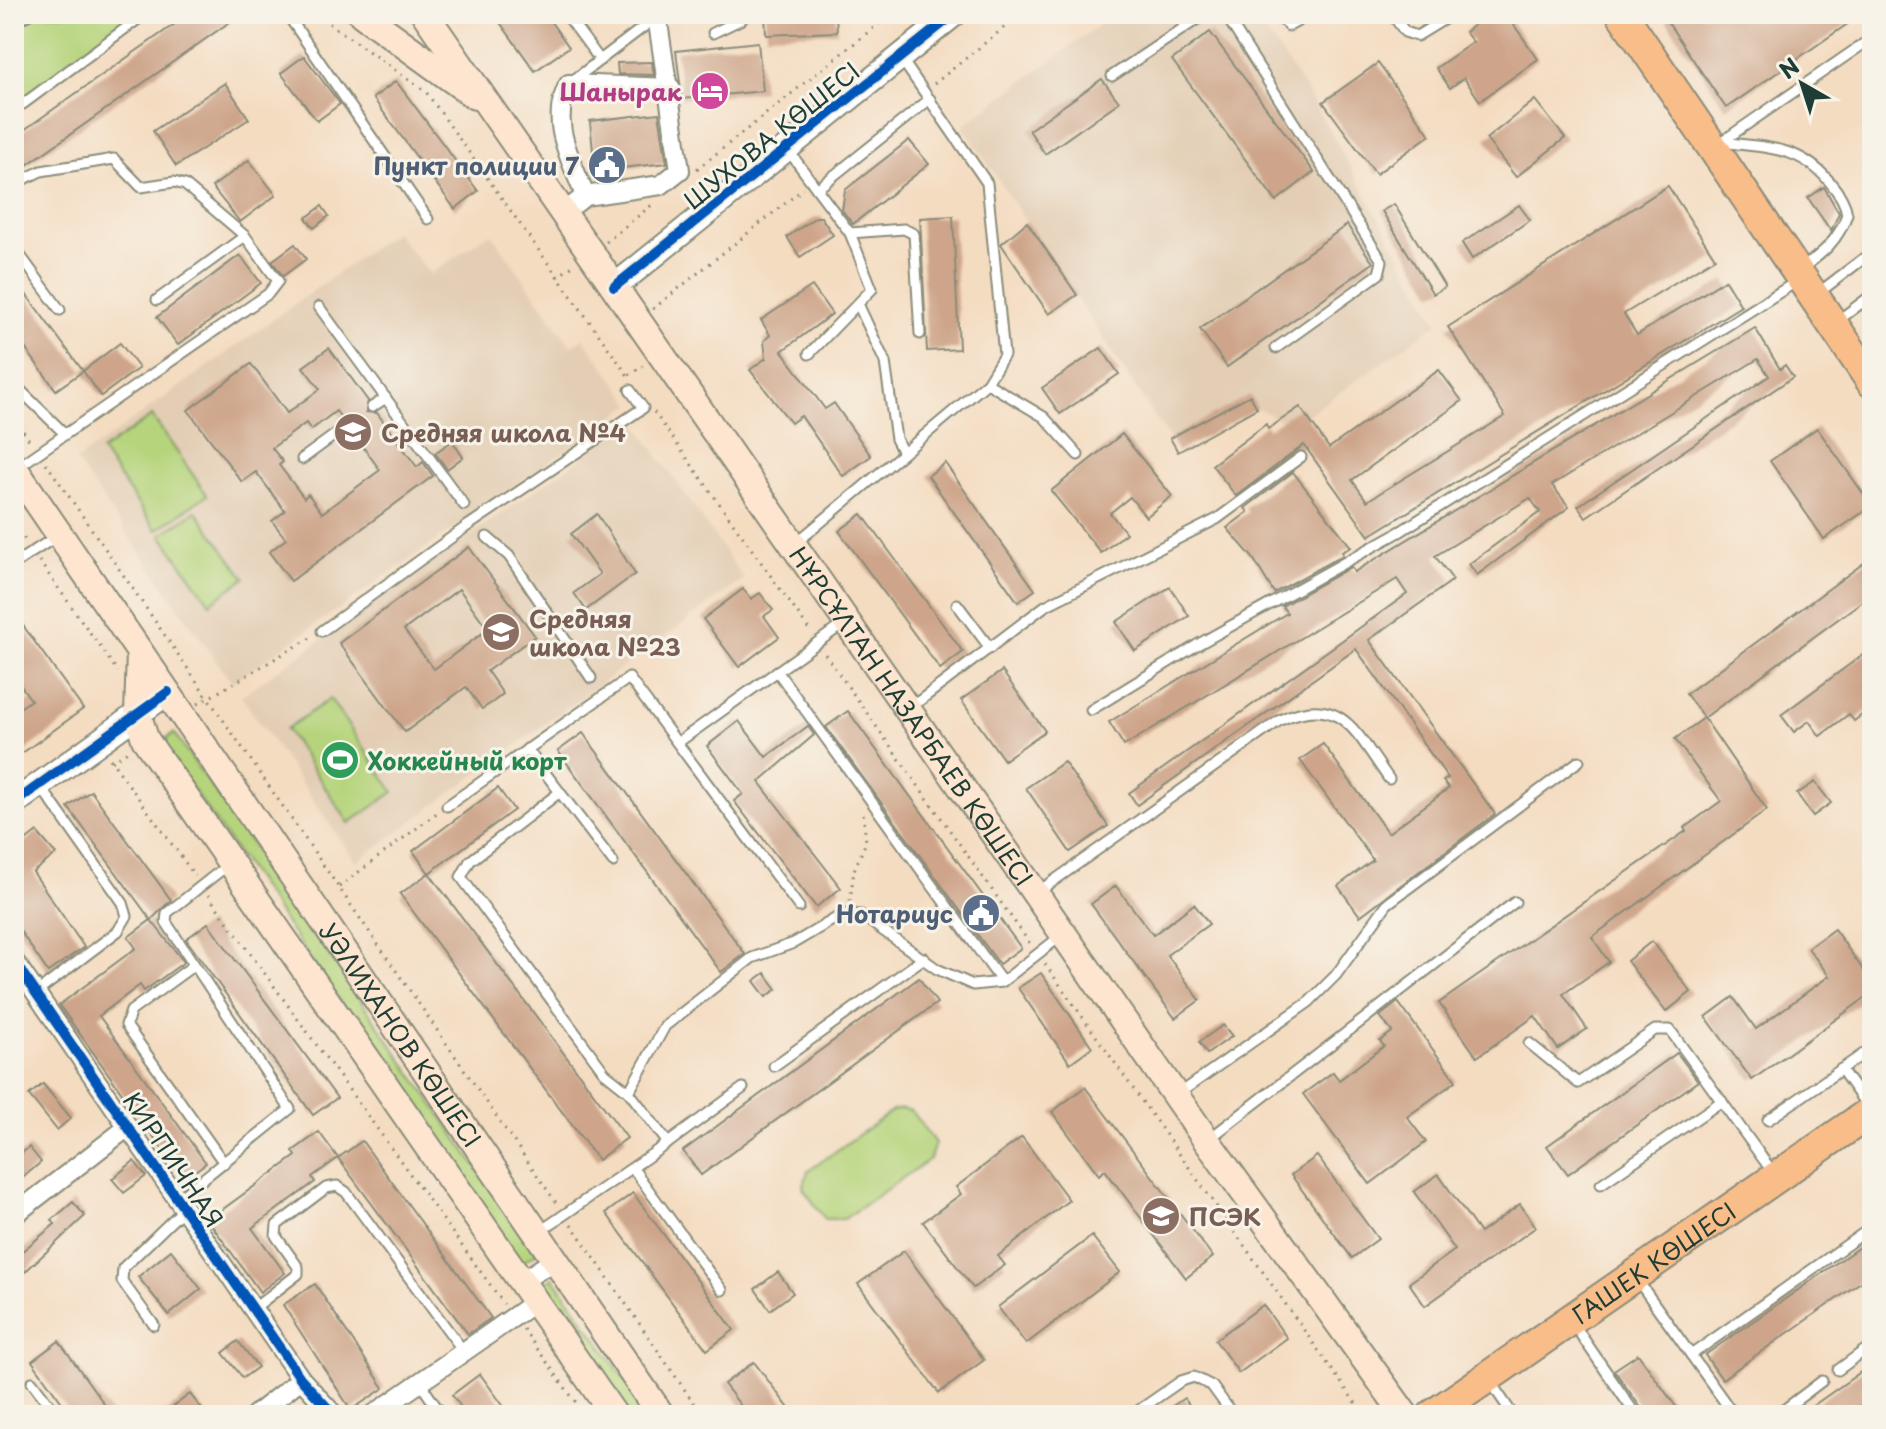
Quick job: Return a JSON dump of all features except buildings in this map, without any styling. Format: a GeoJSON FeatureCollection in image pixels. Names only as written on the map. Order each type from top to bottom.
{"type":"FeatureCollection","features":[{"type":"Feature","properties":{"kind":"main road"},"geometry":{"type":"LineString","coordinates":[[362,14],[491,108]]}},
{"type":"Feature","properties":{"kind":"main road","name":"НҰРСҰЛТАН НАЗАРБАЕВ КӨШЕСІ"},"geometry":{"type":"LineString","coordinates":[[425,14],[1175,1096],[1405,1415]]}},
{"type":"Feature","properties":{"kind":"main road"},"geometry":{"type":"LineString","coordinates":[[1622,14],[1716,143],[1804,282],[1865,367]]}},
{"type":"Feature","properties":{"kind":"main road","name":"УӘЛИХАНОВ КӨШЕСІ"},"geometry":{"type":"LineString","coordinates":[[20,481],[60,534],[661,1415]]}},
{"type":"Feature","properties":{"kind":"main road","name":"УӘЛИХАНОВ КӨШЕСІ"},"geometry":{"type":"LineString","coordinates":[[140,653],[138,708],[145,739],[231,862],[523,1300],[614,1415]]}},
{"type":"Feature","properties":{"kind":"main road","name":"ГАШЕК КӨШЕСІ"},"geometry":{"type":"LineString","coordinates":[[1433,1415],[1872,1111]]}},
{"type":"Feature","properties":{"kind":"street"},"geometry":{"type":"LineString","coordinates":[[562,214],[585,196],[661,185],[677,175],[681,157],[659,15]]}},
{"type":"Feature","properties":{"kind":"street","name":"ШУХОВА КӨШЕСІ"},"geometry":{"type":"LineString","coordinates":[[614,287],[900,57],[939,22]]}},
{"type":"Feature","properties":{"kind":"street"},"geometry":{"type":"LineString","coordinates":[[585,196],[558,121],[559,105],[569,84],[671,88]]}},
{"type":"Feature","properties":{"kind":"street"},"geometry":{"type":"LineString","coordinates":[[14,803],[98,743],[138,708],[168,692]]}},
{"type":"Feature","properties":{"kind":"street","name":"КИРПИЧНАЯ"},"geometry":{"type":"LineString","coordinates":[[15,963],[301,1379],[334,1415]]}},
{"type":"Feature","properties":{"kind":"street"},"geometry":{"type":"LineString","coordinates":[[14,1215],[128,1127]]}},
{"type":"Feature","properties":{"kind":"street"},"geometry":{"type":"LineString","coordinates":[[373,1415],[464,1352],[523,1300],[554,1260]]}},
{"type":"Feature","properties":{"kind":"street"},"geometry":{"type":"LineString","coordinates":[[255,1415],[301,1379]]}},
{"type":"Feature","properties":{"kind":"lane"},"geometry":{"type":"LineString","coordinates":[[14,21],[30,14]]}},
{"type":"Feature","properties":{"kind":"lane"},"geometry":{"type":"LineString","coordinates":[[23,104],[145,14]]}},
{"type":"Feature","properties":{"kind":"lane"},"geometry":{"type":"LineString","coordinates":[[287,14],[428,219]]}},
{"type":"Feature","properties":{"kind":"lane"},"geometry":{"type":"LineString","coordinates":[[566,14],[600,60]]}},
{"type":"Feature","properties":{"kind":"lane"},"geometry":{"type":"LineString","coordinates":[[713,33],[737,24],[742,19],[741,14]]}},
{"type":"Feature","properties":{"kind":"lane"},"geometry":{"type":"LineString","coordinates":[[1112,76],[1205,14]]}},
{"type":"Feature","properties":{"kind":"lane"},"geometry":{"type":"LineString","coordinates":[[1225,14],[1382,261],[1383,268],[1372,280],[1276,348]]}},
{"type":"Feature","properties":{"kind":"lane"},"geometry":{"type":"LineString","coordinates":[[1275,14],[1289,26],[1311,14]]}},
{"type":"Feature","properties":{"kind":"lane"},"geometry":{"type":"LineString","coordinates":[[1392,14],[1405,32],[1417,36],[1453,14]]}},
{"type":"Feature","properties":{"kind":"lane"},"geometry":{"type":"LineString","coordinates":[[569,84],[659,15]]}},
{"type":"Feature","properties":{"kind":"lane"},"geometry":{"type":"LineString","coordinates":[[1716,143],[1872,38]]}},
{"type":"Feature","properties":{"kind":"lane"},"geometry":{"type":"LineString","coordinates":[[794,545],[987,383],[1004,355],[989,190],[979,169],[900,57]]}},
{"type":"Feature","properties":{"kind":"lane"},"geometry":{"type":"LineString","coordinates":[[817,189],[930,99]]}},
{"type":"Feature","properties":{"kind":"lane"},"geometry":{"type":"LineString","coordinates":[[1716,143],[1798,155],[1821,171],[1844,201],[1847,214],[1835,241],[1804,282]]}},
{"type":"Feature","properties":{"kind":"lane"},"geometry":{"type":"LineString","coordinates":[[786,148],[850,233],[872,285],[871,293],[809,354]]}},
{"type":"Feature","properties":{"kind":"lane"},"geometry":{"type":"LineString","coordinates":[[14,184],[41,171],[114,159],[141,187],[174,182],[185,185],[245,236],[274,273],[276,288],[39,453],[20,481]]}},
{"type":"Feature","properties":{"kind":"lane"},"geometry":{"type":"LineString","coordinates":[[850,233],[904,229],[914,234],[920,334]]}},
{"type":"Feature","properties":{"kind":"lane"},"geometry":{"type":"LineString","coordinates":[[157,300],[245,236]]}},
{"type":"Feature","properties":{"kind":"lane"},"geometry":{"type":"LineString","coordinates":[[14,247],[60,310]]}},
{"type":"Feature","properties":{"kind":"lane"},"geometry":{"type":"LineString","coordinates":[[1091,710],[1401,531],[1804,282],[1872,252]]}},
{"type":"Feature","properties":{"kind":"lane"},"geometry":{"type":"LineString","coordinates":[[1833,324],[1872,295]]}},
{"type":"Feature","properties":{"kind":"lane"},"geometry":{"type":"LineString","coordinates":[[859,306],[885,362],[896,439],[903,453]]}},
{"type":"Feature","properties":{"kind":"lane"},"geometry":{"type":"LineString","coordinates":[[319,307],[464,505]]}},
{"type":"Feature","properties":{"kind":"lane"},"geometry":{"type":"LineString","coordinates":[[987,383],[1044,417],[1078,455]]}},
{"type":"Feature","properties":{"kind":"lane"},"geometry":{"type":"LineString","coordinates":[[14,384],[65,434]]}},
{"type":"Feature","properties":{"kind":"lane"},"geometry":{"type":"LineString","coordinates":[[322,631],[466,527],[643,408],[633,388]]}},
{"type":"Feature","properties":{"kind":"lane"},"geometry":{"type":"LineString","coordinates":[[372,407],[386,398]]}},
{"type":"Feature","properties":{"kind":"lane"},"geometry":{"type":"LineString","coordinates":[[302,459],[347,426]]}},
{"type":"Feature","properties":{"kind":"lane"},"geometry":{"type":"LineString","coordinates":[[908,710],[1045,606],[1217,519],[1301,457]]}},
{"type":"Feature","properties":{"kind":"lane"},"geometry":{"type":"LineString","coordinates":[[14,564],[60,534]]}},
{"type":"Feature","properties":{"kind":"lane"},"geometry":{"type":"LineString","coordinates":[[487,537],[509,556],[591,678]]}},
{"type":"Feature","properties":{"kind":"lane"},"geometry":{"type":"LineString","coordinates":[[957,604],[990,648]]}},
{"type":"Feature","properties":{"kind":"lane"},"geometry":{"type":"LineString","coordinates":[[680,741],[847,621]]}},
{"type":"Feature","properties":{"kind":"lane"},"geometry":{"type":"LineString","coordinates":[[777,671],[1002,982]]}},
{"type":"Feature","properties":{"kind":"lane"},"geometry":{"type":"LineString","coordinates":[[447,806],[629,678],[680,741],[799,907]]}},
{"type":"Feature","properties":{"kind":"lane"},"geometry":{"type":"LineString","coordinates":[[1035,894],[1280,720],[1302,712],[1327,710],[1348,722],[1389,779]]}},
{"type":"Feature","properties":{"kind":"lane"},"geometry":{"type":"LineString","coordinates":[[527,749],[613,862]]}},
{"type":"Feature","properties":{"kind":"lane"},"geometry":{"type":"LineString","coordinates":[[1175,1096],[1309,1002],[1336,975],[1387,904],[1579,761]]}},
{"type":"Feature","properties":{"kind":"lane"},"geometry":{"type":"LineString","coordinates":[[36,993],[118,931],[127,916],[123,903],[39,785]]}},
{"type":"Feature","properties":{"kind":"lane"},"geometry":{"type":"LineString","coordinates":[[560,792],[470,861],[461,877],[605,1073],[629,1092],[668,1143]]}},
{"type":"Feature","properties":{"kind":"lane"},"geometry":{"type":"LineString","coordinates":[[154,1325],[121,1275],[127,1263],[224,1163],[290,1109],[165,917],[231,862]]}},
{"type":"Feature","properties":{"kind":"lane"},"geometry":{"type":"LineString","coordinates":[[1207,1141],[1515,902]]}},
{"type":"Feature","properties":{"kind":"lane"},"geometry":{"type":"LineString","coordinates":[[629,1092],[665,1026],[752,958],[794,943],[850,913],[861,915],[962,983],[986,986],[1002,982],[1063,934]]}},
{"type":"Feature","properties":{"kind":"lane"},"geometry":{"type":"LineString","coordinates":[[774,1066],[924,958]]}},
{"type":"Feature","properties":{"kind":"lane"},"geometry":{"type":"LineString","coordinates":[[194,965],[131,1011],[126,1025],[224,1163]]}},
{"type":"Feature","properties":{"kind":"lane"},"geometry":{"type":"LineString","coordinates":[[1529,1043],[1578,1083],[1655,1030],[1666,1028],[1674,1034],[1776,1177]]}},
{"type":"Feature","properties":{"kind":"lane"},"geometry":{"type":"LineString","coordinates":[[1768,1120],[1872,1048]]}},
{"type":"Feature","properties":{"kind":"lane"},"geometry":{"type":"LineString","coordinates":[[1841,1069],[1872,1111]]}},
{"type":"Feature","properties":{"kind":"lane"},"geometry":{"type":"LineString","coordinates":[[536,1234],[634,1170],[743,1088]]}},
{"type":"Feature","properties":{"kind":"lane"},"geometry":{"type":"LineString","coordinates":[[1601,1184],[1722,1101]]}},
{"type":"Feature","properties":{"kind":"lane"},"geometry":{"type":"LineString","coordinates":[[634,1170],[722,1290]]}},
{"type":"Feature","properties":{"kind":"lane"},"geometry":{"type":"LineString","coordinates":[[253,1309],[298,1274],[298,1267],[276,1236],[277,1225],[326,1188],[337,1186],[346,1192],[464,1352]]}},
{"type":"Feature","properties":{"kind":"lane"},"geometry":{"type":"LineString","coordinates":[[1691,1355],[1872,1227]]}},
{"type":"Feature","properties":{"kind":"lane"},"geometry":{"type":"LineString","coordinates":[[1634,1276],[1734,1415]]}},
{"type":"Feature","properties":{"kind":"lane"},"geometry":{"type":"LineString","coordinates":[[1570,1319],[1636,1415]]}},
{"type":"Feature","properties":{"kind":"lane"},"geometry":{"type":"LineString","coordinates":[[1838,1370],[1872,1345]]}},
{"type":"Feature","properties":{"kind":"lane"},"geometry":{"type":"LineString","coordinates":[[1132,1415],[1181,1381],[1194,1377],[1212,1386],[1233,1415]]}},
{"type":"Feature","properties":{"kind":"lane"},"geometry":{"type":"LineString","coordinates":[[1487,1377],[1513,1415]]}},
{"type":"Feature","properties":{"kind":"lane"},"geometry":{"type":"LineString","coordinates":[[1777,1415],[1822,1381]]}},
{"type":"Feature","properties":{"kind":"lane"},"geometry":{"type":"LineString","coordinates":[[32,1382],[57,1415]]}},
{"type":"Feature","properties":{"kind":"lane"},"geometry":{"type":"LineString","coordinates":[[420,1383],[442,1415]]}},
{"type":"Feature","properties":{"kind":"lane"},"geometry":{"type":"LineString","coordinates":[[14,1406],[20,1415]]}},
{"type":"Feature","properties":{"kind":"path"},"geometry":{"type":"LineString","coordinates":[[316,14],[426,92],[633,388]]}},
{"type":"Feature","properties":{"kind":"path"},"geometry":{"type":"LineString","coordinates":[[687,177],[891,14]]}},
{"type":"Feature","properties":{"kind":"path"},"geometry":{"type":"LineString","coordinates":[[557,277],[663,197]]}},
{"type":"Feature","properties":{"kind":"path"},"geometry":{"type":"LineString","coordinates":[[654,412],[1364,1415]]}},
{"type":"Feature","properties":{"kind":"path"},"geometry":{"type":"LineString","coordinates":[[14,418],[211,699],[702,1415]]}},
{"type":"Feature","properties":{"kind":"path"},"geometry":{"type":"LineString","coordinates":[[14,525],[138,708]]}},
{"type":"Feature","properties":{"kind":"path"},"geometry":{"type":"LineString","coordinates":[[211,699],[322,631]]}},
{"type":"Feature","properties":{"kind":"path"},"geometry":{"type":"LineString","coordinates":[[98,743],[202,886],[523,1300],[585,1415]]}},
{"type":"Feature","properties":{"kind":"path"},"geometry":{"type":"LineString","coordinates":[[850,913],[854,870],[866,842],[862,816],[870,803]]}},
{"type":"Feature","properties":{"kind":"path"},"geometry":{"type":"LineString","coordinates":[[339,887],[447,806]]}},
{"type":"Feature","properties":{"kind":"shaded area"},"geometry":{"type":"Polygon","coordinates":[[[1114,14],[1254,14],[1310,96],[1438,323],[1292,426],[1257,408],[1178,452],[963,126],[1114,14]]]}},
{"type":"Feature","properties":{"kind":"shaded area","name":"Средняя школа №4"},"geometry":{"type":"Polygon","coordinates":[[[395,232],[430,274],[491,233],[571,346],[583,338],[632,404],[232,683],[76,461],[395,232]]]}},
{"type":"Feature","properties":{"kind":"shaded area","name":"Средняя школа №23"},"geometry":{"type":"Polygon","coordinates":[[[634,421],[744,579],[356,862],[241,696],[634,421]]]}},
{"type":"Feature","properties":{"kind":"green space"},"geometry":{"type":"Polygon","coordinates":[[[14,14],[138,14],[14,105],[14,14]]]}},
{"type":"Feature","properties":{"kind":"green space"},"geometry":{"type":"Polygon","coordinates":[[[152,416],[207,495],[156,530],[101,451],[152,416]]]}},
{"type":"Feature","properties":{"kind":"green space"},"geometry":{"type":"Polygon","coordinates":[[[196,511],[245,578],[210,603],[161,535],[196,511]]]}},
{"type":"Feature","properties":{"kind":"green space","name":"Хоккейный корт"},"geometry":{"type":"Polygon","coordinates":[[[330,699],[394,792],[349,823],[286,729],[330,699]]]}},
{"type":"Feature","properties":{"kind":"green space"},"geometry":{"type":"Polygon","coordinates":[[[174,733],[537,1253],[520,1263],[161,743],[174,733]]]}},
{"type":"Feature","properties":{"kind":"green space"},"geometry":{"type":"Polygon","coordinates":[[[892,1111],[911,1111],[935,1143],[930,1159],[844,1219],[825,1219],[803,1188],[808,1171],[892,1111]]]}},
{"type":"Feature","properties":{"kind":"green space"},"geometry":{"type":"Polygon","coordinates":[[[553,1277],[650,1415],[625,1415],[537,1289],[553,1277]]]}},
{"type":"Feature","properties":{"kind":"cycle path"},"geometry":{"type":"LineString","coordinates":[[614,287],[954,14]]}},
{"type":"Feature","properties":{"kind":"cycle path"},"geometry":{"type":"LineString","coordinates":[[14,803],[168,692]]}},
{"type":"Feature","properties":{"kind":"cycle path"},"geometry":{"type":"LineString","coordinates":[[14,961],[301,1379],[334,1415]]}},
{"type":"Feature","properties":{"kind":"place","name":"Шанырак"},"geometry":{"type":"Point","coordinates":[710,91]}},
{"type":"Feature","properties":{"kind":"place","name":"Пункт полиции 7"},"geometry":{"type":"Point","coordinates":[607,165]}},
{"type":"Feature","properties":{"kind":"place","name":"Средняя школа №4"},"geometry":{"type":"Point","coordinates":[353,432]}},
{"type":"Feature","properties":{"kind":"place","name":"Средняя школа №23"},"geometry":{"type":"Point","coordinates":[501,632]}},
{"type":"Feature","properties":{"kind":"place","name":"Хоккейный корт"},"geometry":{"type":"Point","coordinates":[340,760]}},
{"type":"Feature","properties":{"kind":"place","name":"Нотариус"},"geometry":{"type":"Point","coordinates":[981,913]}},
{"type":"Feature","properties":{"kind":"place","name":"ПСЭК"},"geometry":{"type":"Point","coordinates":[1161,1216]}}]}
